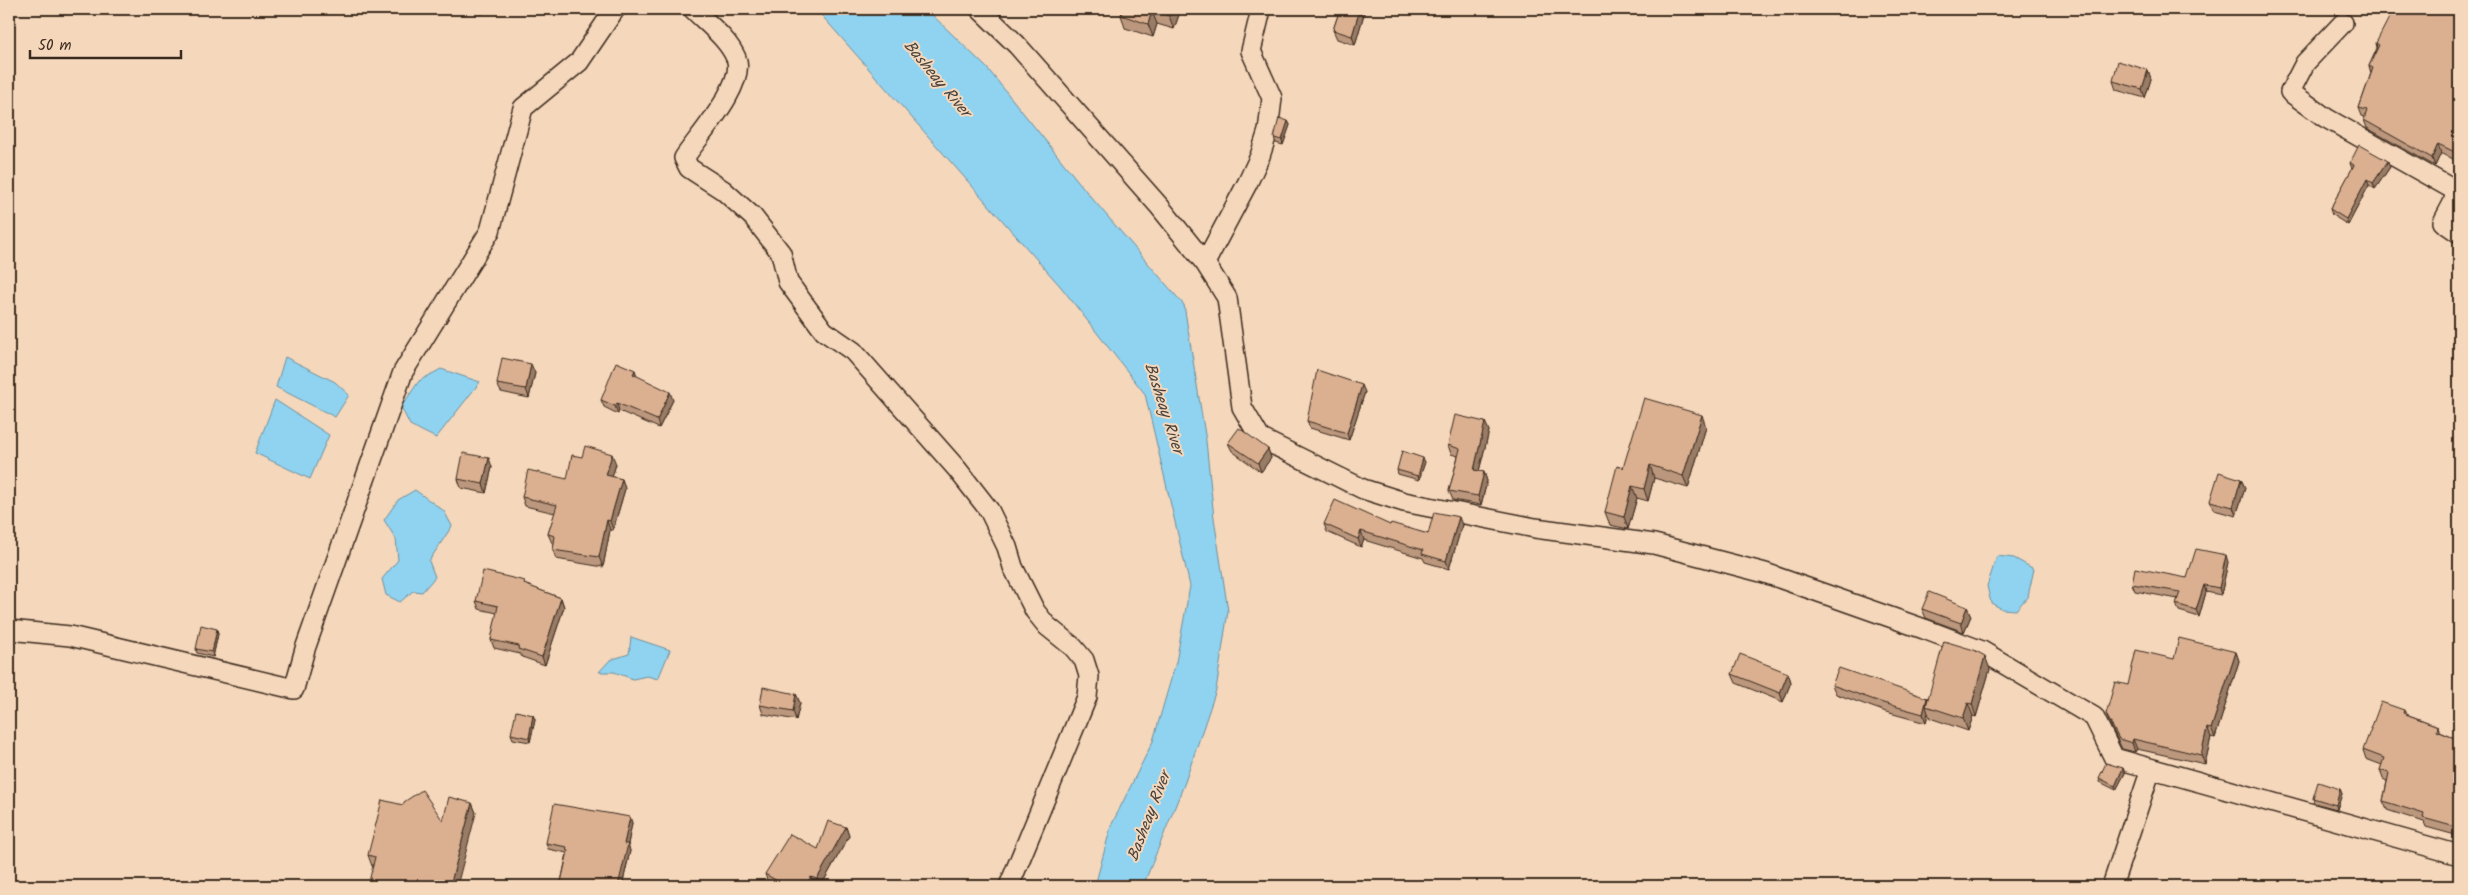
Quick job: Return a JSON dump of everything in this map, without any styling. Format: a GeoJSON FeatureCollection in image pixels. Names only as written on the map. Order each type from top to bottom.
{"type":"FeatureCollection","features":[{"type":"Feature","properties":{"kind":"street"},"geometry":{"type":"LineString","coordinates":[[9,630],[70,636],[294,690],[305,649],[403,372],[490,231],[523,108],[579,62],[615,9]]}},
{"type":"Feature","properties":{"kind":"street"},"geometry":{"type":"LineString","coordinates":[[693,9],[727,44],[737,60],[734,84],[722,107],[684,158],[690,168],[723,190],[753,217],[781,253],[788,282],[824,331],[853,351],[957,469],[988,510],[1007,547],[1013,567],[1035,611],[1047,626],[1073,647],[1084,660],[1089,676],[1087,697],[1009,886]]}},
{"type":"Feature","properties":{"kind":"street"},"geometry":{"type":"LineString","coordinates":[[980,9],[1017,45],[1160,207],[1205,263],[1228,298],[1242,407],[1260,438],[1363,489],[1404,502],[1535,528],[1654,544],[1764,573],[1982,651],[2094,716],[2114,758],[2459,855]]}},
{"type":"Feature","properties":{"kind":"street"},"geometry":{"type":"LineString","coordinates":[[1205,263],[1248,182],[1260,156],[1268,131],[1272,98],[1251,51],[1260,14]]}},
{"type":"Feature","properties":{"kind":"street"},"geometry":{"type":"LineString","coordinates":[[2343,22],[2305,64],[2290,92],[2326,118],[2456,191],[2453,203],[2443,222],[2459,233]]}},
{"type":"Feature","properties":{"kind":"street"},"geometry":{"type":"LineString","coordinates":[[2112,886],[2152,769]]}},
{"type":"Feature","properties":{"kind":"water","name":"Basheay River"},"geometry":{"type":"Polygon","coordinates":[[[816,9],[926,9],[987,68],[1090,196],[1184,305],[1206,441],[1214,518],[1228,611],[1216,690],[1185,782],[1143,886],[1095,886],[1111,826],[1153,741],[1176,662],[1190,586],[1145,394],[1061,287],[816,9]]]}},
{"type":"Feature","properties":{"kind":"water"},"geometry":{"type":"Polygon","coordinates":[[[285,357],[335,382],[349,395],[335,417],[276,387],[285,357]]]}},
{"type":"Feature","properties":{"kind":"water"},"geometry":{"type":"Polygon","coordinates":[[[441,369],[480,382],[436,438],[410,425],[401,407],[419,381],[441,369]]]}},
{"type":"Feature","properties":{"kind":"water"},"geometry":{"type":"Polygon","coordinates":[[[275,400],[329,435],[310,479],[255,453],[275,400]]]}},
{"type":"Feature","properties":{"kind":"water"},"geometry":{"type":"Polygon","coordinates":[[[415,490],[444,511],[452,526],[429,561],[435,577],[422,592],[413,591],[400,602],[386,595],[382,579],[398,560],[396,539],[384,520],[398,500],[415,490]]]}},
{"type":"Feature","properties":{"kind":"water"},"geometry":{"type":"Polygon","coordinates":[[[1997,556],[2014,558],[2034,569],[2028,596],[2016,610],[2002,609],[1991,603],[1987,586],[1997,556]]]}},
{"type":"Feature","properties":{"kind":"water"},"geometry":{"type":"Polygon","coordinates":[[[631,637],[670,650],[658,679],[647,676],[633,679],[614,672],[599,672],[610,660],[629,654],[631,637]]]}},
{"type":"Feature","properties":{"kind":"building"},"geometry":{"type":"Polygon","coordinates":[[[1123,9],[1172,9],[1169,16],[1152,11],[1148,24],[1121,15],[1123,9]]]}},
{"type":"Feature","properties":{"kind":"building"},"geometry":{"type":"Polygon","coordinates":[[[1340,9],[1360,9],[1352,36],[1333,30],[1340,9]]]}},
{"type":"Feature","properties":{"kind":"building"},"geometry":{"type":"Polygon","coordinates":[[[2402,9],[2459,9],[2459,82],[2455,90],[2459,92],[2459,154],[2438,144],[2432,158],[2364,120],[2367,110],[2359,108],[2373,68],[2369,66],[2379,45],[2376,43],[2392,12],[2399,14],[2402,9]]]}},
{"type":"Feature","properties":{"kind":"building"},"geometry":{"type":"Polygon","coordinates":[[[2118,61],[2148,70],[2142,89],[2113,81],[2118,61]]]}},
{"type":"Feature","properties":{"kind":"building"},"geometry":{"type":"Polygon","coordinates":[[[1279,118],[1288,121],[1282,140],[1274,138],[1279,118]]]}},
{"type":"Feature","properties":{"kind":"building"},"geometry":{"type":"Polygon","coordinates":[[[2359,145],[2388,161],[2373,183],[2367,179],[2346,219],[2330,209],[2354,165],[2350,163],[2359,145]]]}},
{"type":"Feature","properties":{"kind":"building"},"geometry":{"type":"Polygon","coordinates":[[[502,358],[531,364],[526,389],[497,384],[502,358]]]}},
{"type":"Feature","properties":{"kind":"building"},"geometry":{"type":"Polygon","coordinates":[[[616,362],[635,370],[633,374],[670,392],[657,420],[617,403],[615,406],[601,400],[616,362]]]}},
{"type":"Feature","properties":{"kind":"building"},"geometry":{"type":"Polygon","coordinates":[[[1317,370],[1362,385],[1347,433],[1307,421],[1317,370]]]}},
{"type":"Feature","properties":{"kind":"building"},"geometry":{"type":"Polygon","coordinates":[[[1644,398],[1702,415],[1683,476],[1650,465],[1644,489],[1632,486],[1624,517],[1605,512],[1617,466],[1623,468],[1644,398]]]}},
{"type":"Feature","properties":{"kind":"building"},"geometry":{"type":"Polygon","coordinates":[[[1455,415],[1485,422],[1474,470],[1484,472],[1478,496],[1449,491],[1460,449],[1448,445],[1455,415]]]}},
{"type":"Feature","properties":{"kind":"building"},"geometry":{"type":"Polygon","coordinates":[[[1239,428],[1268,449],[1258,463],[1228,443],[1239,428]]]}},
{"type":"Feature","properties":{"kind":"building"},"geometry":{"type":"Polygon","coordinates":[[[585,446],[612,454],[606,475],[622,479],[610,521],[607,520],[599,557],[553,550],[555,536],[548,534],[557,505],[522,497],[528,470],[567,479],[572,455],[582,457],[585,446]]]}},
{"type":"Feature","properties":{"kind":"building"},"geometry":{"type":"Polygon","coordinates":[[[1402,451],[1423,458],[1418,476],[1397,470],[1402,451]]]}},
{"type":"Feature","properties":{"kind":"building"},"geometry":{"type":"Polygon","coordinates":[[[463,453],[489,458],[483,484],[458,479],[463,453]]]}},
{"type":"Feature","properties":{"kind":"building"},"geometry":{"type":"Polygon","coordinates":[[[2219,472],[2241,479],[2233,507],[2210,501],[2219,472]]]}},
{"type":"Feature","properties":{"kind":"building"},"geometry":{"type":"Polygon","coordinates":[[[1335,500],[1390,525],[1391,523],[1428,534],[1434,512],[1459,517],[1446,561],[1422,554],[1423,550],[1361,531],[1358,539],[1324,524],[1335,500]]]}},
{"type":"Feature","properties":{"kind":"building"},"geometry":{"type":"Polygon","coordinates":[[[2196,549],[2226,555],[2219,588],[2204,585],[2196,610],[2176,604],[2180,592],[2132,584],[2135,568],[2187,578],[2196,549]]]}},
{"type":"Feature","properties":{"kind":"building"},"geometry":{"type":"Polygon","coordinates":[[[483,571],[525,581],[524,584],[561,598],[542,657],[518,649],[519,646],[491,640],[498,606],[476,601],[483,571]]]}},
{"type":"Feature","properties":{"kind":"building"},"geometry":{"type":"Polygon","coordinates":[[[1929,592],[1967,607],[1961,623],[1922,609],[1929,592]]]}},
{"type":"Feature","properties":{"kind":"building"},"geometry":{"type":"Polygon","coordinates":[[[201,625],[217,629],[212,652],[196,649],[201,625]]]}},
{"type":"Feature","properties":{"kind":"building"},"geometry":{"type":"Polygon","coordinates":[[[2179,638],[2236,652],[2211,729],[2207,728],[2201,755],[2133,739],[2132,743],[2119,739],[2106,714],[2115,682],[2128,685],[2136,650],[2174,659],[2179,638]]]}},
{"type":"Feature","properties":{"kind":"building"},"geometry":{"type":"Polygon","coordinates":[[[1944,641],[1974,650],[1985,656],[1972,704],[1968,703],[1963,718],[1926,706],[1944,641]]]}},
{"type":"Feature","properties":{"kind":"building"},"geometry":{"type":"Polygon","coordinates":[[[1740,654],[1788,673],[1780,693],[1732,674],[1740,654]]]}},
{"type":"Feature","properties":{"kind":"building"},"geometry":{"type":"Polygon","coordinates":[[[1839,668],[1927,698],[1923,714],[1883,703],[1832,685],[1839,668]]]}},
{"type":"Feature","properties":{"kind":"building"},"geometry":{"type":"Polygon","coordinates":[[[763,687],[796,694],[793,711],[760,705],[763,687]]]}},
{"type":"Feature","properties":{"kind":"building"},"geometry":{"type":"Polygon","coordinates":[[[2381,702],[2404,710],[2403,713],[2438,726],[2437,731],[2459,740],[2459,828],[2423,818],[2424,814],[2383,801],[2389,773],[2380,770],[2384,758],[2363,750],[2381,702]]]}},
{"type":"Feature","properties":{"kind":"building"},"geometry":{"type":"Polygon","coordinates":[[[516,711],[533,715],[529,738],[511,734],[516,711]]]}},
{"type":"Feature","properties":{"kind":"building"},"geometry":{"type":"Polygon","coordinates":[[[2106,763],[2123,768],[2115,786],[2099,778],[2106,763]]]}},
{"type":"Feature","properties":{"kind":"building"},"geometry":{"type":"Polygon","coordinates":[[[2318,782],[2340,789],[2336,805],[2313,798],[2318,782]]]}},
{"type":"Feature","properties":{"kind":"building"},"geometry":{"type":"Polygon","coordinates":[[[422,790],[443,821],[449,797],[472,803],[450,886],[368,886],[375,857],[368,855],[382,800],[403,805],[404,802],[422,790]]]}},
{"type":"Feature","properties":{"kind":"building"},"geometry":{"type":"Polygon","coordinates":[[[554,804],[630,817],[624,844],[628,844],[618,886],[603,884],[602,886],[574,886],[561,882],[568,851],[566,850],[567,847],[546,843],[554,804]]]}},
{"type":"Feature","properties":{"kind":"building"},"geometry":{"type":"Polygon","coordinates":[[[828,821],[846,827],[817,879],[811,877],[805,886],[786,886],[765,874],[790,834],[818,849],[828,821]]]}}]}
